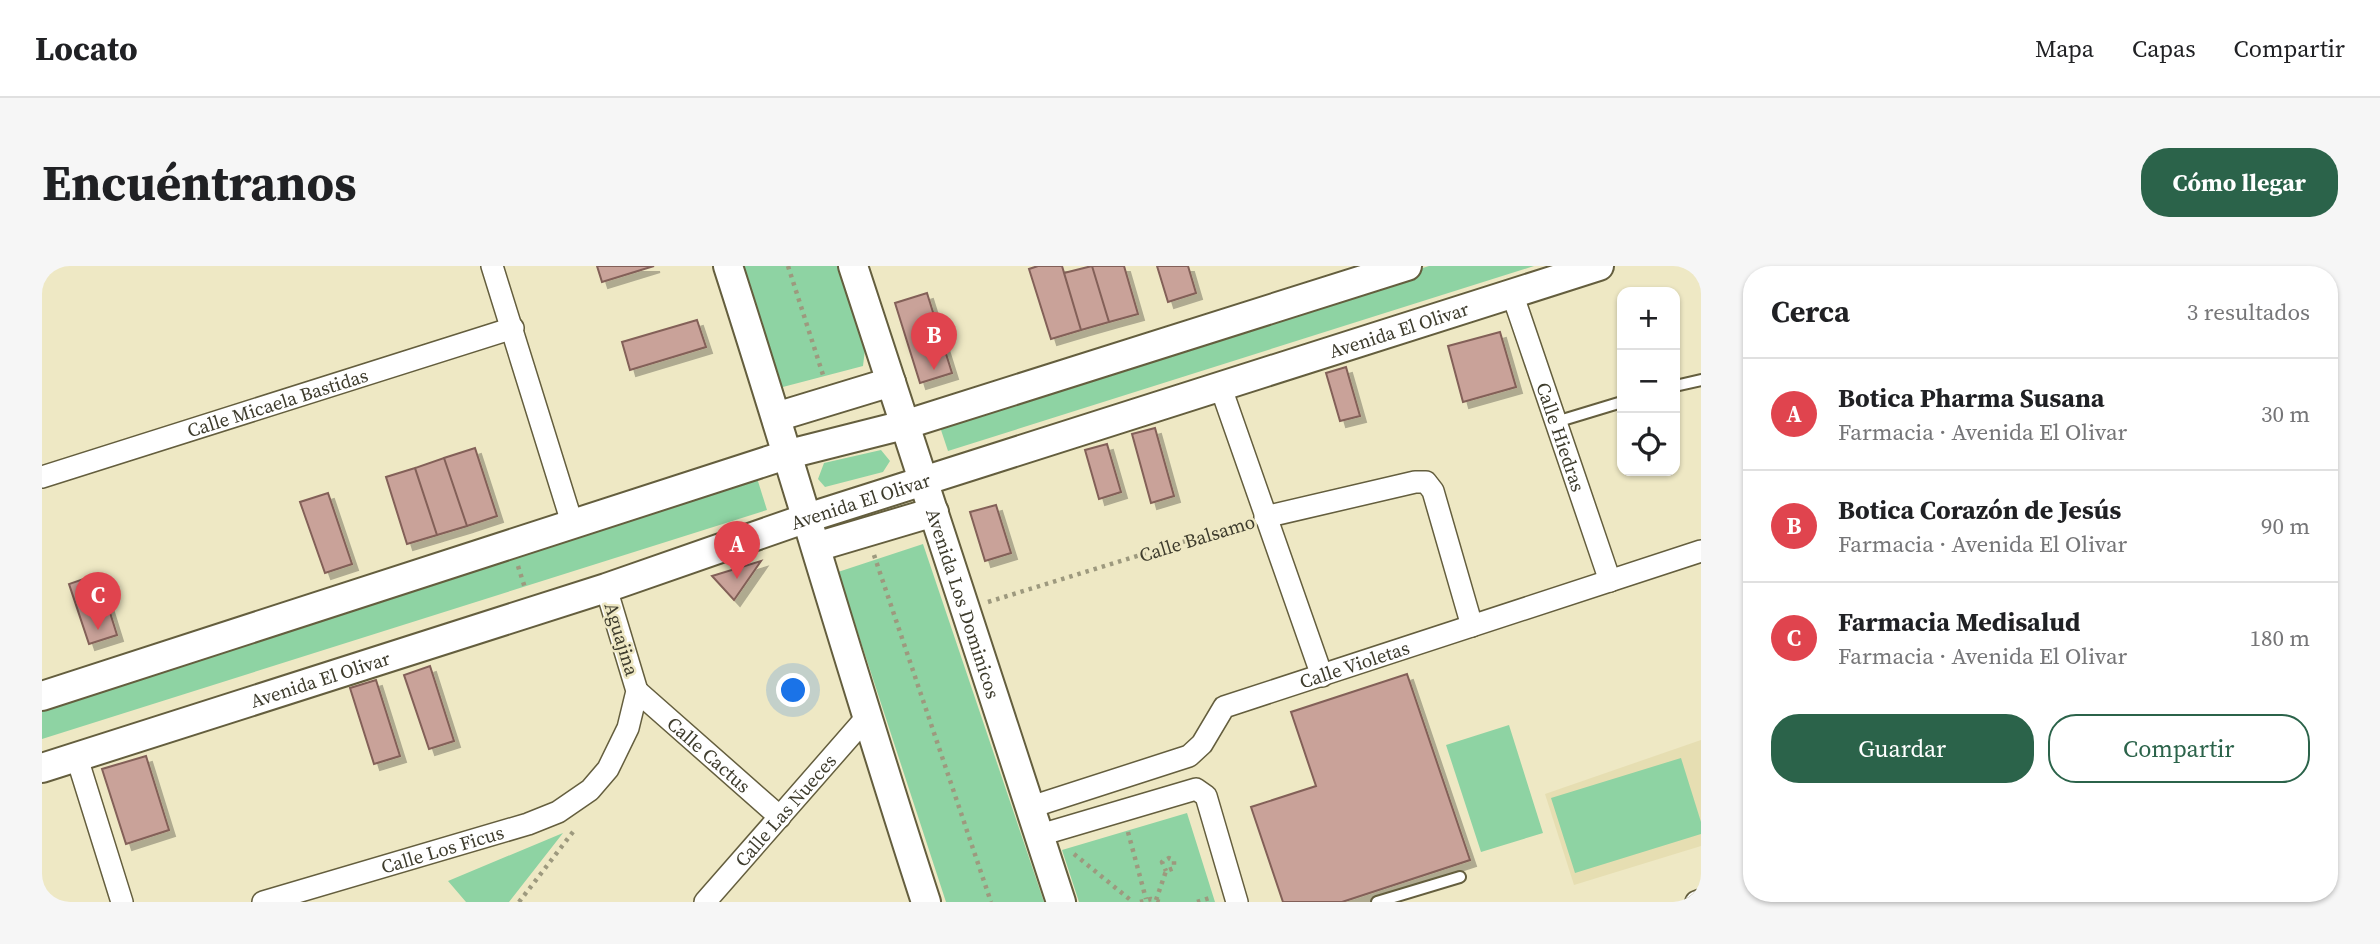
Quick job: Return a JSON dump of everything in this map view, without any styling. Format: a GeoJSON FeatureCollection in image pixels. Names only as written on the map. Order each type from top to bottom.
{"type":"FeatureCollection","features":[{"type":"Feature","properties":{"kind":"main road"},"geometry":{"type":"LineString","coordinates":[[728,266],[789,454],[866,718],[926,902]]}},
{"type":"Feature","properties":{"kind":"main road","name":"Avenida Los Dominicos"},"geometry":{"type":"LineString","coordinates":[[853,266],[1061,902]]}},
{"type":"Feature","properties":{"kind":"main road"},"geometry":{"type":"LineString","coordinates":[[42,696],[789,454],[904,425],[1407,266]]}},
{"type":"Feature","properties":{"kind":"main road","name":"Avenida El Olivar"},"geometry":{"type":"LineString","coordinates":[[42,768],[606,588],[807,518],[1599,266]]}},
{"type":"Feature","properties":{"kind":"main road"},"geometry":{"type":"LineString","coordinates":[[776,417],[891,382]]}},
{"type":"Feature","properties":{"kind":"main road"},"geometry":{"type":"LineString","coordinates":[[816,547],[934,512]]}},
{"type":"Feature","properties":{"kind":"street"},"geometry":{"type":"LineString","coordinates":[[492,266],[573,526]]}},
{"type":"Feature","properties":{"kind":"street","name":"Calle Hiedras"},"geometry":{"type":"LineString","coordinates":[[1512,293],[1610,581]]}},
{"type":"Feature","properties":{"kind":"street","name":"Calle Micaela Bastidas"},"geometry":{"type":"LineString","coordinates":[[42,477],[513,328]]}},
{"type":"Feature","properties":{"kind":"street"},"geometry":{"type":"LineString","coordinates":[[1221,388],[1322,676]]}},
{"type":"Feature","properties":{"kind":"street","name":"Calle Balsamo"},"geometry":{"type":"LineString","coordinates":[[1265,517],[1415,482],[1426,482],[1433,491],[1472,626]]}},
{"type":"Feature","properties":{"kind":"street","name":"Calle Violetas"},"geometry":{"type":"LineString","coordinates":[[1031,807],[1189,756],[1202,744],[1224,707],[1701,551]]}},
{"type":"Feature","properties":{"kind":"street","name":"Aguajina"},"geometry":{"type":"LineString","coordinates":[[606,588],[637,691],[628,728],[608,769]]}},
{"type":"Feature","properties":{"kind":"street","name":"Calle Cactus"},"geometry":{"type":"LineString","coordinates":[[637,691],[780,817]]}},
{"type":"Feature","properties":{"kind":"street","name":"Calle Las Nueces"},"geometry":{"type":"LineString","coordinates":[[705,902],[866,718]]}},
{"type":"Feature","properties":{"kind":"street"},"geometry":{"type":"LineString","coordinates":[[77,758],[122,902]]}},
{"type":"Feature","properties":{"kind":"street","name":"Calle Los Ficus"},"geometry":{"type":"LineString","coordinates":[[263,902],[528,824],[558,812],[590,790],[608,769]]}},
{"type":"Feature","properties":{"kind":"street"},"geometry":{"type":"LineString","coordinates":[[1040,835],[1196,789],[1206,796],[1237,902]]}},
{"type":"Feature","properties":{"kind":"street"},"geometry":{"type":"LineString","coordinates":[[1696,902],[1701,900]]}},
{"type":"Feature","properties":{"kind":"lane"},"geometry":{"type":"LineString","coordinates":[[1680,385],[1701,380]]}},
{"type":"Feature","properties":{"kind":"lane"},"geometry":{"type":"LineString","coordinates":[[1556,422],[1617,404]]}},
{"type":"Feature","properties":{"kind":"lane"},"geometry":{"type":"LineString","coordinates":[[1377,902],[1460,877]]}},
{"type":"Feature","properties":{"kind":"path"},"geometry":{"type":"LineString","coordinates":[[788,266],[831,400]]}},
{"type":"Feature","properties":{"kind":"path","name":"Calle Balsamo"},"geometry":{"type":"LineString","coordinates":[[982,604],[1265,517]]}},
{"type":"Feature","properties":{"kind":"path"},"geometry":{"type":"LineString","coordinates":[[869,531],[991,902]]}},
{"type":"Feature","properties":{"kind":"path"},"geometry":{"type":"LineString","coordinates":[[512,545],[532,612]]}},
{"type":"Feature","properties":{"kind":"path"},"geometry":{"type":"LineString","coordinates":[[519,902],[575,831],[590,790]]}},
{"type":"Feature","properties":{"kind":"path"},"geometry":{"type":"LineString","coordinates":[[1121,810],[1143,901],[1158,901],[1166,871]]}},
{"type":"Feature","properties":{"kind":"path"},"geometry":{"type":"LineString","coordinates":[[1069,851],[1133,902]]}},
{"type":"Feature","properties":{"kind":"shaded area"},"geometry":{"type":"Polygon","coordinates":[[[1701,740],[1701,846],[1574,885],[1545,794],[1701,740]]]}},
{"type":"Feature","properties":{"kind":"green space"},"geometry":{"type":"Polygon","coordinates":[[[739,266],[840,266],[866,341],[863,366],[779,388],[739,266]]]}},
{"type":"Feature","properties":{"kind":"green space"},"geometry":{"type":"Polygon","coordinates":[[[1429,266],[1534,266],[948,451],[939,424],[1429,266]]]}},
{"type":"Feature","properties":{"kind":"green space"},"geometry":{"type":"Polygon","coordinates":[[[881,450],[890,461],[883,472],[825,487],[818,479],[824,463],[881,450]]]}},
{"type":"Feature","properties":{"kind":"green space"},"geometry":{"type":"Polygon","coordinates":[[[757,478],[767,510],[42,739],[42,711],[757,478]]]}},
{"type":"Feature","properties":{"kind":"green space"},"geometry":{"type":"Polygon","coordinates":[[[923,544],[1044,902],[946,902],[838,572],[923,544]]]}},
{"type":"Feature","properties":{"kind":"green space"},"geometry":{"type":"Polygon","coordinates":[[[1509,725],[1543,833],[1481,852],[1446,745],[1509,725]]]}},
{"type":"Feature","properties":{"kind":"green space"},"geometry":{"type":"Polygon","coordinates":[[[1681,758],[1701,822],[1701,834],[1575,873],[1551,798],[1681,758]]]}},
{"type":"Feature","properties":{"kind":"green space"},"geometry":{"type":"Polygon","coordinates":[[[1187,813],[1215,902],[1079,902],[1062,850],[1187,813]]]}},
{"type":"Feature","properties":{"kind":"green space"},"geometry":{"type":"Polygon","coordinates":[[[563,833],[509,902],[466,902],[448,881],[563,833]]]}},
{"type":"Feature","properties":{"kind":"building"},"geometry":{"type":"Polygon","coordinates":[[[597,266],[654,266],[602,282],[597,266]]]}},
{"type":"Feature","properties":{"kind":"building"},"geometry":{"type":"Polygon","coordinates":[[[1038,266],[1062,266],[1081,330],[1051,339],[1029,269],[1038,266]]]}},
{"type":"Feature","properties":{"kind":"building"},"geometry":{"type":"Polygon","coordinates":[[[1092,266],[1109,322],[1081,330],[1064,273],[1092,266]]]}},
{"type":"Feature","properties":{"kind":"building"},"geometry":{"type":"Polygon","coordinates":[[[1092,266],[1124,266],[1138,314],[1109,322],[1092,266]]]}},
{"type":"Feature","properties":{"kind":"building"},"geometry":{"type":"Polygon","coordinates":[[[1157,266],[1188,266],[1196,293],[1168,302],[1157,266]]]}},
{"type":"Feature","properties":{"kind":"building"},"geometry":{"type":"Polygon","coordinates":[[[927,293],[952,373],[920,383],[895,303],[927,293]]]}},
{"type":"Feature","properties":{"kind":"building"},"geometry":{"type":"Polygon","coordinates":[[[697,320],[706,347],[630,370],[622,342],[697,320]]]}},
{"type":"Feature","properties":{"kind":"building"},"geometry":{"type":"Polygon","coordinates":[[[1500,332],[1516,387],[1463,402],[1448,346],[1500,332]]]}},
{"type":"Feature","properties":{"kind":"building"},"geometry":{"type":"Polygon","coordinates":[[[1346,367],[1360,416],[1340,421],[1326,373],[1346,367]]]}},
{"type":"Feature","properties":{"kind":"building"},"geometry":{"type":"Polygon","coordinates":[[[1155,428],[1174,496],[1151,503],[1132,434],[1155,428]]]}},
{"type":"Feature","properties":{"kind":"building"},"geometry":{"type":"Polygon","coordinates":[[[1107,444],[1121,492],[1099,499],[1085,450],[1107,444]]]}},
{"type":"Feature","properties":{"kind":"building"},"geometry":{"type":"Polygon","coordinates":[[[475,448],[497,516],[467,526],[444,458],[475,448]]]}},
{"type":"Feature","properties":{"kind":"building"},"geometry":{"type":"Polygon","coordinates":[[[444,458],[467,526],[437,535],[415,468],[444,458]]]}},
{"type":"Feature","properties":{"kind":"building"},"geometry":{"type":"Polygon","coordinates":[[[415,468],[437,535],[407,544],[386,477],[415,468]]]}},
{"type":"Feature","properties":{"kind":"building"},"geometry":{"type":"Polygon","coordinates":[[[328,493],[352,564],[325,573],[300,502],[328,493]]]}},
{"type":"Feature","properties":{"kind":"building"},"geometry":{"type":"Polygon","coordinates":[[[996,505],[1011,553],[985,561],[970,512],[996,505]]]}},
{"type":"Feature","properties":{"kind":"building"},"geometry":{"type":"Polygon","coordinates":[[[761,561],[734,600],[712,576],[761,561]]]}},
{"type":"Feature","properties":{"kind":"building"},"geometry":{"type":"Polygon","coordinates":[[[98,574],[117,635],[89,644],[69,584],[98,574]]]}},
{"type":"Feature","properties":{"kind":"building"},"geometry":{"type":"Polygon","coordinates":[[[430,666],[454,741],[429,749],[404,675],[430,666]]]}},
{"type":"Feature","properties":{"kind":"building"},"geometry":{"type":"Polygon","coordinates":[[[1407,674],[1470,860],[1342,902],[1283,902],[1251,807],[1316,786],[1291,712],[1407,674]]]}},
{"type":"Feature","properties":{"kind":"building"},"geometry":{"type":"Polygon","coordinates":[[[376,680],[400,756],[374,764],[350,688],[376,680]]]}},
{"type":"Feature","properties":{"kind":"building"},"geometry":{"type":"Polygon","coordinates":[[[146,756],[169,830],[126,844],[102,769],[146,756]]]}},
{"type":"Feature","properties":{"kind":"place","name":"Botica Corazón de Jesús"},"geometry":{"type":"Point","coordinates":[934,370]}},
{"type":"Feature","properties":{"kind":"place","name":"Botica Pharma Susana"},"geometry":{"type":"Point","coordinates":[737,579]}},
{"type":"Feature","properties":{"kind":"place","name":"Farmacia Medisalud"},"geometry":{"type":"Point","coordinates":[98,630]}}]}
